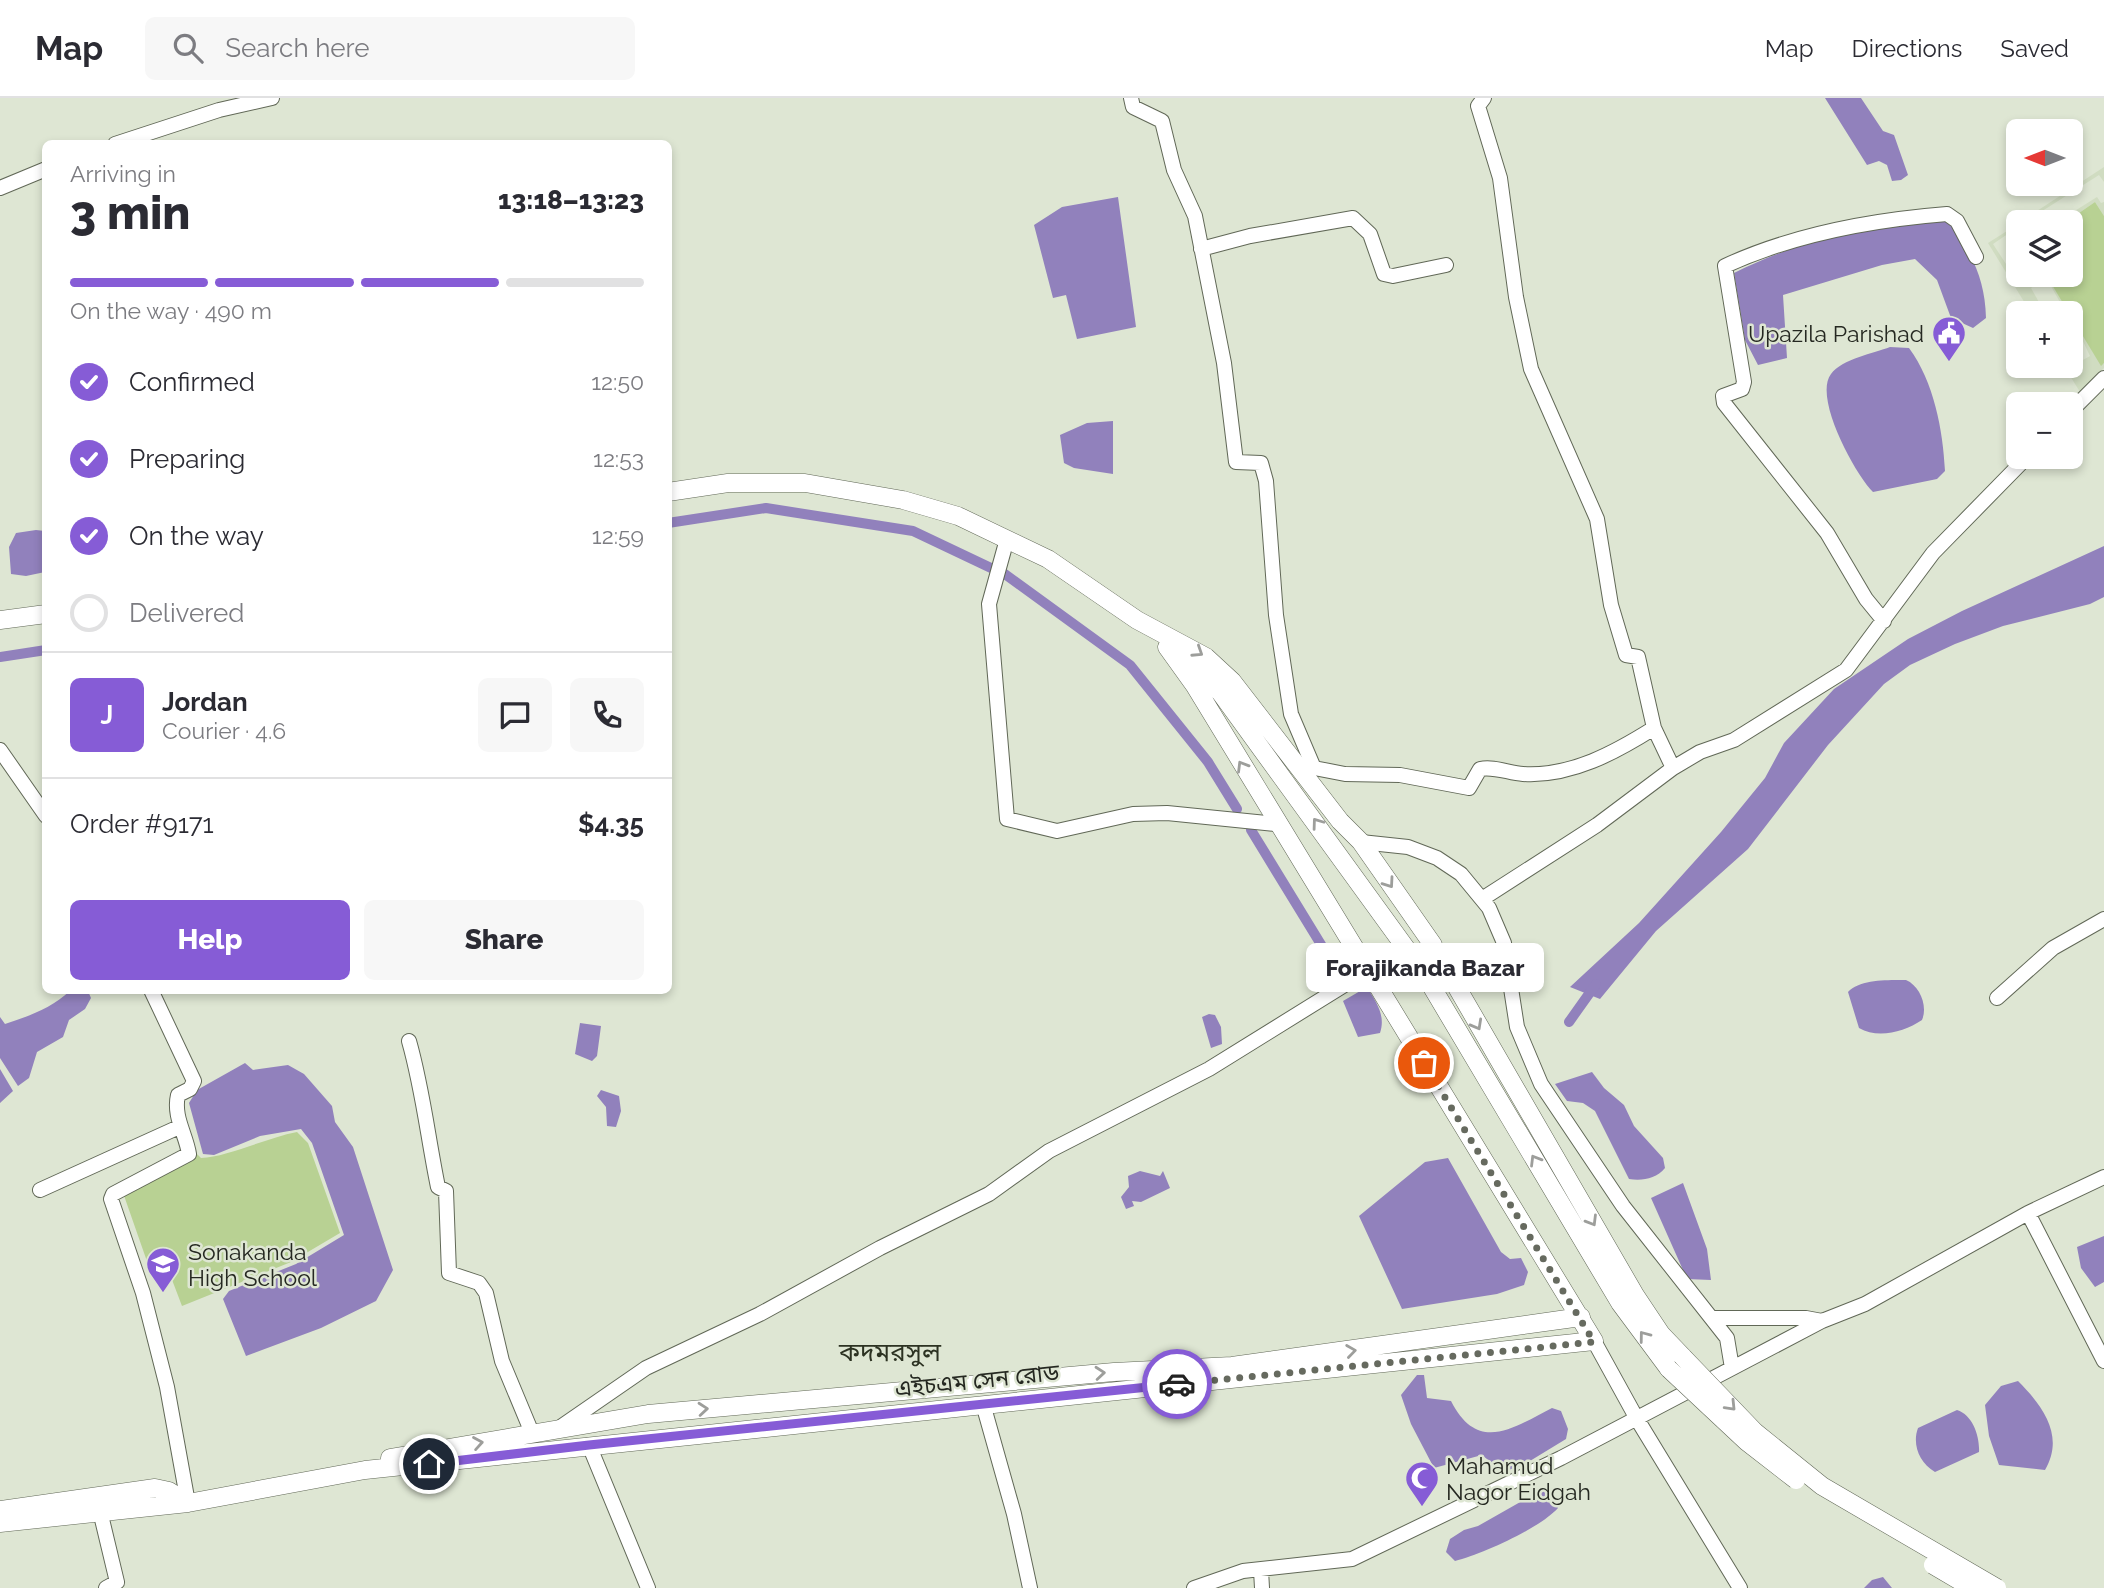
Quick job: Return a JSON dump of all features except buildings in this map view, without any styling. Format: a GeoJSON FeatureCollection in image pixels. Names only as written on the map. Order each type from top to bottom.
{"type":"FeatureCollection","features":[{"type":"Feature","properties":{"kind":"main road"},"geometry":{"type":"LineString","coordinates":[[672,491],[728,483],[806,483],[903,499],[958,516],[1048,559],[1138,620],[1206,657],[1232,681],[1340,821],[1360,842],[1433,945]]}},
{"type":"Feature","properties":{"kind":"main road"},"geometry":{"type":"LineString","coordinates":[[0,620],[42,615]]}},
{"type":"Feature","properties":{"kind":"main road"},"geometry":{"type":"LineString","coordinates":[[1138,620],[1220,692],[1413,958]]}},
{"type":"Feature","properties":{"kind":"main road"},"geometry":{"type":"LineString","coordinates":[[1167,647],[1195,686],[1276,824],[1594,1342]]}},
{"type":"Feature","properties":{"kind":"main road"},"geometry":{"type":"LineString","coordinates":[[1444,965],[1628,1299]]}},
{"type":"Feature","properties":{"kind":"main road"},"geometry":{"type":"LineString","coordinates":[[1426,977],[1628,1299],[1661,1334],[1676,1363],[1747,1443],[1816,1495],[1972,1588]]}},
{"type":"Feature","properties":{"kind":"main road","name":"এইচএম সেন রোড"},"geometry":{"type":"LineString","coordinates":[[365,1470],[380,1460],[648,1415],[1114,1371],[1232,1366],[1581,1317]]}},
{"type":"Feature","properties":{"kind":"main road","name":"এইচএম সেন রোড"},"geometry":{"type":"LineString","coordinates":[[0,1523],[188,1503],[365,1470],[381,1471],[589,1445],[1594,1342]]}},
{"type":"Feature","properties":{"kind":"main road"},"geometry":{"type":"LineString","coordinates":[[1676,1363],[1822,1486],[1997,1588]]}},
{"type":"Feature","properties":{"kind":"main road"},"geometry":{"type":"LineString","coordinates":[[546,1431],[551,1450]]}},
{"type":"Feature","properties":{"kind":"main road"},"geometry":{"type":"LineString","coordinates":[[0,1510],[155,1488],[169,1491],[188,1503]]}},
{"type":"Feature","properties":{"kind":"street"},"geometry":{"type":"LineString","coordinates":[[127,140],[219,110],[272,98]]}},
{"type":"Feature","properties":{"kind":"street"},"geometry":{"type":"LineString","coordinates":[[1131,98],[1133,107],[1162,121],[1174,170],[1195,216],[1224,363],[1236,462],[1241,465],[1261,463],[1266,481],[1276,615],[1291,714],[1314,768],[1345,774],[1400,775],[1469,788],[1480,769],[1524,774],[1550,773],[1599,759],[1654,728]]}},
{"type":"Feature","properties":{"kind":"street"},"geometry":{"type":"LineString","coordinates":[[1484,98],[1478,106],[1500,178],[1516,297],[1531,369],[1597,519],[1611,605],[1626,655],[1638,657],[1654,728],[1673,768]]}},
{"type":"Feature","properties":{"kind":"street"},"geometry":{"type":"LineString","coordinates":[[0,188],[42,171]]}},
{"type":"Feature","properties":{"kind":"street"},"geometry":{"type":"LineString","coordinates":[[1884,621],[1866,599],[1827,533],[1724,403],[1723,396],[1742,389],[1744,382],[1726,266],[1809,236],[1896,218],[1947,214],[1957,221],[1976,257]]}},
{"type":"Feature","properties":{"kind":"street"},"geometry":{"type":"LineString","coordinates":[[1201,249],[1250,236],[1353,218],[1370,234],[1384,274],[1393,276],[1446,265]]}},
{"type":"Feature","properties":{"kind":"street"},"geometry":{"type":"LineString","coordinates":[[2083,401],[2103,383]]}},
{"type":"Feature","properties":{"kind":"street"},"geometry":{"type":"LineString","coordinates":[[1482,899],[1597,825],[1673,768],[1700,752],[1734,740],[1846,670],[1933,553],[2014,469]]}},
{"type":"Feature","properties":{"kind":"street"},"geometry":{"type":"LineString","coordinates":[[1007,539],[989,604],[1007,819],[1057,831],[1144,814],[1276,824]]}},
{"type":"Feature","properties":{"kind":"street"},"geometry":{"type":"LineString","coordinates":[[0,750],[42,810]]}},
{"type":"Feature","properties":{"kind":"street"},"geometry":{"type":"LineString","coordinates":[[1360,842],[1408,847],[1437,858],[1461,874],[1482,899],[1504,943],[1517,1027],[1541,1084],[1623,1206],[1727,1338],[1732,1368]]}},
{"type":"Feature","properties":{"kind":"street"},"geometry":{"type":"LineString","coordinates":[[1997,998],[2053,948],[2104,919]]}},
{"type":"Feature","properties":{"kind":"street"},"geometry":{"type":"LineString","coordinates":[[409,1041],[432,1143],[431,1161],[438,1187],[446,1191],[449,1273],[479,1283],[486,1293],[502,1360],[546,1431],[646,1368],[771,1308],[880,1248],[989,1194],[1049,1151],[1209,1069],[1367,971]]}},
{"type":"Feature","properties":{"kind":"street"},"geometry":{"type":"LineString","coordinates":[[154,994],[194,1081],[190,1089],[178,1095],[179,1127],[188,1154],[113,1194],[111,1199],[143,1293],[167,1387],[188,1503]]}},
{"type":"Feature","properties":{"kind":"street"},"geometry":{"type":"LineString","coordinates":[[40,1190],[179,1127]]}},
{"type":"Feature","properties":{"kind":"street"},"geometry":{"type":"LineString","coordinates":[[1194,1588],[1243,1572],[1352,1559],[1637,1419],[1822,1321],[1865,1304],[2028,1213],[2104,1177]]}},
{"type":"Feature","properties":{"kind":"street"},"geometry":{"type":"LineString","coordinates":[[2028,1213],[2104,1361]]}},
{"type":"Feature","properties":{"kind":"street"},"geometry":{"type":"LineString","coordinates":[[1712,1318],[1806,1318],[1822,1321]]}},
{"type":"Feature","properties":{"kind":"street"},"geometry":{"type":"LineString","coordinates":[[1594,1342],[1637,1419],[1740,1588]]}},
{"type":"Feature","properties":{"kind":"street"},"geometry":{"type":"LineString","coordinates":[[983,1404],[1014,1514],[1030,1588]]}},
{"type":"Feature","properties":{"kind":"street"},"geometry":{"type":"LineString","coordinates":[[589,1445],[648,1588]]}},
{"type":"Feature","properties":{"kind":"street"},"geometry":{"type":"LineString","coordinates":[[100,1511],[117,1582],[106,1588]]}},
{"type":"Feature","properties":{"kind":"street"},"geometry":{"type":"LineString","coordinates":[[1261,1570],[1262,1588]]}},
{"type":"Feature","properties":{"kind":"shaded area"},"geometry":{"type":"Polygon","coordinates":[[[1825,98],[1861,98],[1883,131],[1894,135],[1908,175],[1901,180],[1892,181],[1887,165],[1879,161],[1867,165],[1825,98]]]}},
{"type":"Feature","properties":{"kind":"shaded area"},"geometry":{"type":"Polygon","coordinates":[[[2104,167],[2104,182],[2099,175],[2083,185],[2083,181],[2104,167]]]}},
{"type":"Feature","properties":{"kind":"shaded area"},"geometry":{"type":"Polygon","coordinates":[[[2060,196],[2066,196],[2044,210],[2038,210],[2060,196]]]}},
{"type":"Feature","properties":{"kind":"shaded area"},"geometry":{"type":"Polygon","coordinates":[[[1118,197],[1136,327],[1077,339],[1066,295],[1053,298],[1034,225],[1062,207],[1118,197]]]}},
{"type":"Feature","properties":{"kind":"shaded area"},"geometry":{"type":"Polygon","coordinates":[[[2097,197],[2101,203],[2104,202],[2104,216],[2095,202],[2083,210],[2076,210],[2097,197]]]}},
{"type":"Feature","properties":{"kind":"shaded area"},"geometry":{"type":"Polygon","coordinates":[[[1948,217],[1975,265],[1983,289],[1986,318],[1973,328],[1951,318],[1937,280],[1915,259],[1882,265],[1783,295],[1787,358],[1758,365],[1745,340],[1734,273],[1785,251],[1838,235],[1892,224],[1948,217]]]}},
{"type":"Feature","properties":{"kind":"shaded area"},"geometry":{"type":"Polygon","coordinates":[[[2006,232],[2006,235],[1993,244],[2006,264],[2006,272],[1988,243],[2006,232]]]}},
{"type":"Feature","properties":{"kind":"shaded area"},"geometry":{"type":"Polygon","coordinates":[[[2015,287],[2033,287],[2038,301],[2024,301],[2015,287]]]}},
{"type":"Feature","properties":{"kind":"shaded area"},"geometry":{"type":"Polygon","coordinates":[[[2051,287],[2062,301],[2059,301],[2051,287]]]}},
{"type":"Feature","properties":{"kind":"shaded area"},"geometry":{"type":"Polygon","coordinates":[[[2083,335],[2101,365],[2104,363],[2104,368],[2080,392],[2071,378],[2083,378],[2083,360],[2090,356],[2083,335]]]}},
{"type":"Feature","properties":{"kind":"shaded area"},"geometry":{"type":"Polygon","coordinates":[[[1890,347],[1909,348],[1925,376],[1936,407],[1945,471],[1937,479],[1873,492],[1856,469],[1838,435],[1827,400],[1827,385],[1831,374],[1843,364],[1890,347]]]}},
{"type":"Feature","properties":{"kind":"shaded area"},"geometry":{"type":"Polygon","coordinates":[[[1113,421],[1113,474],[1074,468],[1064,463],[1060,435],[1087,423],[1113,421]]]}},
{"type":"Feature","properties":{"kind":"shaded area"},"geometry":{"type":"Polygon","coordinates":[[[42,531],[42,573],[26,576],[11,574],[9,547],[16,533],[42,531]]]}},
{"type":"Feature","properties":{"kind":"shaded area"},"geometry":{"type":"Polygon","coordinates":[[[2104,546],[2104,597],[2090,604],[2003,626],[1910,665],[1884,684],[1828,745],[1748,849],[1656,931],[1600,999],[1570,987],[1639,923],[1721,832],[1765,778],[1784,743],[1834,689],[1908,639],[1962,611],[2104,546]]]}},
{"type":"Feature","properties":{"kind":"shaded area"},"geometry":{"type":"Polygon","coordinates":[[[1906,980],[1922,997],[1922,1020],[1891,1033],[1874,1033],[1859,1028],[1848,992],[1867,982],[1906,980]]]}},
{"type":"Feature","properties":{"kind":"shaded area"},"geometry":{"type":"Polygon","coordinates":[[[1367,987],[1379,1009],[1382,1026],[1380,1033],[1358,1037],[1343,1001],[1367,987]]]}},
{"type":"Feature","properties":{"kind":"shaded area"},"geometry":{"type":"Polygon","coordinates":[[[66,994],[89,994],[91,998],[85,1009],[69,1020],[63,1037],[37,1052],[29,1078],[18,1086],[0,1058],[0,1017],[5,1024],[48,1007],[66,994]]]}},
{"type":"Feature","properties":{"kind":"shaded area"},"geometry":{"type":"Polygon","coordinates":[[[1215,1015],[1221,1027],[1222,1044],[1211,1048],[1202,1017],[1215,1015]]]}},
{"type":"Feature","properties":{"kind":"shaded area"},"geometry":{"type":"Polygon","coordinates":[[[580,1023],[601,1026],[597,1056],[592,1061],[575,1054],[580,1023]]]}},
{"type":"Feature","properties":{"kind":"shaded area"},"geometry":{"type":"Polygon","coordinates":[[[245,1063],[253,1070],[288,1065],[304,1074],[332,1106],[335,1122],[353,1147],[393,1270],[376,1301],[321,1328],[246,1356],[223,1299],[229,1291],[296,1264],[344,1235],[312,1143],[301,1129],[260,1136],[214,1155],[203,1154],[189,1103],[197,1090],[245,1063]]]}},
{"type":"Feature","properties":{"kind":"shaded area"},"geometry":{"type":"Polygon","coordinates":[[[0,1069],[13,1091],[0,1103],[0,1069]]]}},
{"type":"Feature","properties":{"kind":"shaded area"},"geometry":{"type":"Polygon","coordinates":[[[1592,1072],[1604,1088],[1624,1105],[1634,1126],[1663,1158],[1665,1168],[1657,1175],[1644,1179],[1629,1179],[1595,1111],[1583,1103],[1567,1101],[1555,1084],[1592,1072]]]}},
{"type":"Feature","properties":{"kind":"shaded area"},"geometry":{"type":"Polygon","coordinates":[[[601,1090],[619,1096],[621,1111],[616,1127],[607,1126],[606,1107],[597,1096],[601,1090]]]}},
{"type":"Feature","properties":{"kind":"shaded area"},"geometry":{"type":"Polygon","coordinates":[[[1448,1158],[1501,1252],[1510,1259],[1521,1258],[1528,1272],[1524,1285],[1497,1294],[1402,1309],[1359,1216],[1425,1162],[1448,1158]]]}},
{"type":"Feature","properties":{"kind":"shaded area"},"geometry":{"type":"Polygon","coordinates":[[[1140,1171],[1160,1176],[1163,1171],[1170,1188],[1141,1202],[1132,1201],[1134,1206],[1126,1209],[1121,1197],[1129,1187],[1128,1176],[1140,1171]]]}},
{"type":"Feature","properties":{"kind":"shaded area"},"geometry":{"type":"Polygon","coordinates":[[[1683,1183],[1707,1249],[1711,1280],[1687,1279],[1651,1198],[1683,1183]]]}},
{"type":"Feature","properties":{"kind":"shaded area"},"geometry":{"type":"Polygon","coordinates":[[[2104,1236],[2104,1282],[2095,1287],[2081,1268],[2077,1247],[2104,1236]]]}},
{"type":"Feature","properties":{"kind":"shaded area"},"geometry":{"type":"Polygon","coordinates":[[[1417,1375],[1424,1375],[1427,1398],[1451,1401],[1461,1417],[1473,1427],[1485,1432],[1510,1429],[1552,1408],[1561,1411],[1568,1429],[1566,1439],[1525,1464],[1503,1472],[1482,1455],[1434,1468],[1411,1424],[1401,1395],[1417,1375]]]}},
{"type":"Feature","properties":{"kind":"shaded area"},"geometry":{"type":"Polygon","coordinates":[[[2018,1381],[2043,1411],[2052,1433],[2051,1457],[2045,1470],[1999,1465],[1989,1436],[1985,1405],[2001,1386],[2018,1381]]]}},
{"type":"Feature","properties":{"kind":"shaded area"},"geometry":{"type":"Polygon","coordinates":[[[1957,1410],[1967,1417],[1974,1427],[1979,1452],[1935,1472],[1925,1464],[1918,1453],[1918,1428],[1957,1410]]]}},
{"type":"Feature","properties":{"kind":"shaded area"},"geometry":{"type":"Polygon","coordinates":[[[1550,1485],[1558,1508],[1538,1524],[1467,1558],[1455,1561],[1446,1552],[1450,1539],[1550,1485]]]}},
{"type":"Feature","properties":{"kind":"shaded area"},"geometry":{"type":"Polygon","coordinates":[[[1883,1577],[1892,1588],[1864,1588],[1872,1580],[1883,1577]]]}},
{"type":"Feature","properties":{"kind":"green space"},"geometry":{"type":"Polygon","coordinates":[[[2095,202],[2104,216],[2104,363],[2101,366],[2083,336],[2083,301],[2062,301],[2053,287],[2083,287],[2083,210],[2095,202]]]}},
{"type":"Feature","properties":{"kind":"green space"},"geometry":{"type":"Polygon","coordinates":[[[297,1132],[308,1143],[340,1233],[291,1262],[182,1306],[166,1264],[150,1270],[121,1187],[192,1149],[201,1158],[211,1157],[297,1132]]]}},
{"type":"Feature","properties":{"kind":"waterway"},"geometry":{"type":"LineString","coordinates":[[672,522],[766,508],[913,531],[991,568]]}},
{"type":"Feature","properties":{"kind":"waterway"},"geometry":{"type":"LineString","coordinates":[[1002,572],[1130,665],[1208,762],[1237,809]]}},
{"type":"Feature","properties":{"kind":"waterway"},"geometry":{"type":"LineString","coordinates":[[0,657],[42,651]]}},
{"type":"Feature","properties":{"kind":"waterway"},"geometry":{"type":"LineString","coordinates":[[1251,830],[1336,969]]}},
{"type":"Feature","properties":{"kind":"waterway"},"geometry":{"type":"LineString","coordinates":[[1569,1022],[1596,984]]}},
{"type":"Feature","properties":{"kind":"way so far"},"geometry":{"type":"LineString","coordinates":[[1177,1384],[1594,1342],[1424,1063]]}},
{"type":"Feature","properties":{"kind":"place","name":"Upazila Parishad"},"geometry":{"type":"Point","coordinates":[1949,363]}},
{"type":"Feature","properties":{"kind":"place","name":"Forajikanda Bazar"},"geometry":{"type":"Point","coordinates":[1424,1063]}},
{"type":"Feature","properties":{"kind":"place","name":"Sonakanda High School"},"geometry":{"type":"Point","coordinates":[163,1294]}},
{"type":"Feature","properties":{"kind":"place","name":"Mahamud Nagor Eidgah"},"geometry":{"type":"Point","coordinates":[1422,1508]}},
{"type":"Feature","properties":{"kind":"district","name":"কদমরসুল"},"geometry":{"type":"Point","coordinates":[890,1352]}},
{"type":"Feature","properties":{"kind":"route"},"geometry":{"type":"LineString","coordinates":[[429,1464],[650,1438],[1177,1384]]}}]}
